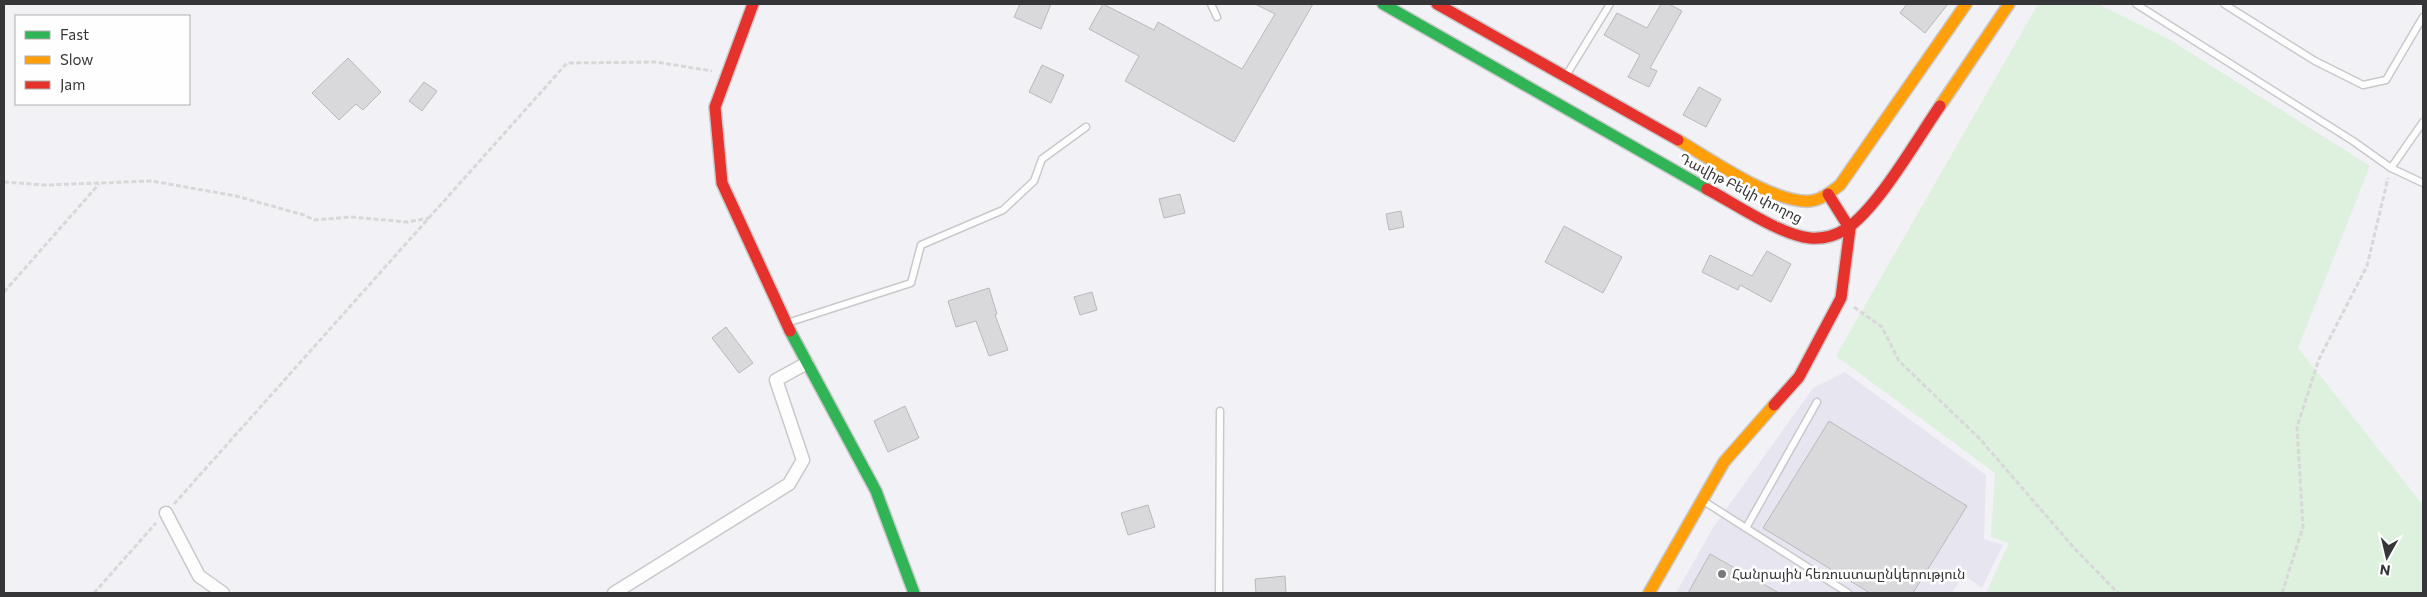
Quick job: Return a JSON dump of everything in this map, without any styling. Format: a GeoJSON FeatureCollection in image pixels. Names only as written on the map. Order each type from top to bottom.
{"type":"FeatureCollection","features":[{"type":"Feature","properties":{"kind":"main road"},"geometry":{"type":"LineString","coordinates":[[753,4],[715,107],[722,183],[786,324],[876,491],[914,593]]}},
{"type":"Feature","properties":{"kind":"main road","name":"Դավիթ Բեկի փողոց"},"geometry":{"type":"LineString","coordinates":[[1383,4],[1653,159],[1777,226],[1809,238],[1829,237],[1850,229]]}},
{"type":"Feature","properties":{"kind":"main road","name":"Դավիթ Բեկի փողոց"},"geometry":{"type":"LineString","coordinates":[[1437,4],[1670,135],[1718,165],[1776,193],[1801,201],[1818,201],[1840,186],[1966,4]]}},
{"type":"Feature","properties":{"kind":"main road"},"geometry":{"type":"LineString","coordinates":[[1649,593],[1701,499],[1724,462],[1800,377],[1841,298],[1850,229],[1875,200],[2009,4]]}},
{"type":"Feature","properties":{"kind":"main road"},"geometry":{"type":"LineString","coordinates":[[1828,194],[1850,229]]}},
{"type":"Feature","properties":{"kind":"street"},"geometry":{"type":"LineString","coordinates":[[614,593],[789,484],[803,460],[776,380],[807,362]]}},
{"type":"Feature","properties":{"kind":"street"},"geometry":{"type":"LineString","coordinates":[[166,513],[200,576],[223,593]]}},
{"type":"Feature","properties":{"kind":"lane"},"geometry":{"type":"LineString","coordinates":[[1211,4],[1217,17]]}},
{"type":"Feature","properties":{"kind":"lane"},"geometry":{"type":"LineString","coordinates":[[1565,77],[1610,4]]}},
{"type":"Feature","properties":{"kind":"lane"},"geometry":{"type":"LineString","coordinates":[[2136,4],[2352,140],[2391,168],[2423,183]]}},
{"type":"Feature","properties":{"kind":"lane"},"geometry":{"type":"LineString","coordinates":[[2224,4],[2315,60],[2363,85],[2386,80],[2423,17]]}},
{"type":"Feature","properties":{"kind":"lane"},"geometry":{"type":"LineString","coordinates":[[2391,168],[2423,122]]}},
{"type":"Feature","properties":{"kind":"lane"},"geometry":{"type":"LineString","coordinates":[[786,324],[911,282],[921,245],[1003,210],[1034,181],[1042,158],[1086,127]]}},
{"type":"Feature","properties":{"kind":"lane"},"geometry":{"type":"LineString","coordinates":[[1746,528],[1817,402]]}},
{"type":"Feature","properties":{"kind":"lane"},"geometry":{"type":"LineString","coordinates":[[1219,593],[1220,411]]}},
{"type":"Feature","properties":{"kind":"lane"},"geometry":{"type":"LineString","coordinates":[[1701,499],[1848,593]]}},
{"type":"Feature","properties":{"kind":"path"},"geometry":{"type":"LineString","coordinates":[[94,593],[567,63],[656,62],[727,73]]}},
{"type":"Feature","properties":{"kind":"path"},"geometry":{"type":"LineString","coordinates":[[2282,593],[2303,527],[2296,427],[2320,359],[2367,266],[2391,168]]}},
{"type":"Feature","properties":{"kind":"path"},"geometry":{"type":"LineString","coordinates":[[4,182],[46,185],[152,181],[236,196],[304,215],[314,220],[351,217],[407,222],[428,218]]}},
{"type":"Feature","properties":{"kind":"path"},"geometry":{"type":"LineString","coordinates":[[4,292],[100,184]]}},
{"type":"Feature","properties":{"kind":"path"},"geometry":{"type":"LineString","coordinates":[[1841,298],[1882,327],[1898,361],[1978,438],[2076,549],[2118,593]]}},
{"type":"Feature","properties":{"kind":"shaded area"},"geometry":{"type":"Polygon","coordinates":[[[1845,372],[1986,475],[1984,539],[2003,545],[1982,588],[1964,575],[1952,593],[1676,593],[1714,526],[1813,388],[1845,372]]]}},
{"type":"Feature","properties":{"kind":"green space"},"geometry":{"type":"Polygon","coordinates":[[[2038,4],[2098,4],[2167,38],[2370,166],[2298,348],[2423,505],[2423,593],[1986,593],[2009,543],[1991,537],[1995,473],[1836,356],[2038,4]]]}},
{"type":"Feature","properties":{"kind":"building"},"geometry":{"type":"Polygon","coordinates":[[[1020,4],[1051,4],[1041,29],[1014,17],[1020,4]]]}},
{"type":"Feature","properties":{"kind":"building"},"geometry":{"type":"Polygon","coordinates":[[[1103,4],[1154,30],[1158,22],[1242,69],[1275,14],[1255,4],[1313,4],[1234,142],[1125,81],[1139,56],[1089,29],[1103,4]]]}},
{"type":"Feature","properties":{"kind":"building"},"geometry":{"type":"Polygon","coordinates":[[[1661,4],[1669,4],[1682,11],[1650,68],[1657,71],[1649,87],[1628,77],[1640,55],[1604,35],[1617,13],[1647,28],[1661,4]]]}},
{"type":"Feature","properties":{"kind":"building"},"geometry":{"type":"Polygon","coordinates":[[[1907,4],[1948,4],[1925,33],[1900,13],[1907,4]]]}},
{"type":"Feature","properties":{"kind":"building"},"geometry":{"type":"Polygon","coordinates":[[[348,58],[381,92],[363,110],[356,104],[339,120],[312,93],[348,58]]]}},
{"type":"Feature","properties":{"kind":"building"},"geometry":{"type":"Polygon","coordinates":[[[1042,65],[1064,75],[1051,103],[1029,92],[1042,65]]]}},
{"type":"Feature","properties":{"kind":"building"},"geometry":{"type":"Polygon","coordinates":[[[424,82],[437,91],[422,111],[409,101],[424,82]]]}},
{"type":"Feature","properties":{"kind":"building"},"geometry":{"type":"Polygon","coordinates":[[[1699,87],[1721,99],[1706,127],[1683,115],[1699,87]]]}},
{"type":"Feature","properties":{"kind":"building"},"geometry":{"type":"Polygon","coordinates":[[[1180,194],[1185,213],[1164,218],[1159,199],[1180,194]]]}},
{"type":"Feature","properties":{"kind":"building"},"geometry":{"type":"Polygon","coordinates":[[[1401,211],[1404,227],[1389,230],[1386,214],[1401,211]]]}},
{"type":"Feature","properties":{"kind":"building"},"geometry":{"type":"Polygon","coordinates":[[[1564,226],[1622,257],[1603,293],[1545,262],[1564,226]]]}},
{"type":"Feature","properties":{"kind":"building"},"geometry":{"type":"Polygon","coordinates":[[[1767,251],[1791,264],[1771,302],[1740,285],[1738,290],[1702,272],[1710,255],[1752,276],[1767,251]]]}},
{"type":"Feature","properties":{"kind":"building"},"geometry":{"type":"Polygon","coordinates":[[[989,288],[997,314],[995,315],[1008,350],[989,356],[976,321],[956,327],[948,301],[989,288]]]}},
{"type":"Feature","properties":{"kind":"building"},"geometry":{"type":"Polygon","coordinates":[[[1092,292],[1097,310],[1080,315],[1074,297],[1092,292]]]}},
{"type":"Feature","properties":{"kind":"building"},"geometry":{"type":"Polygon","coordinates":[[[726,327],[753,363],[739,373],[712,338],[726,327]]]}},
{"type":"Feature","properties":{"kind":"building"},"geometry":{"type":"Polygon","coordinates":[[[905,406],[919,438],[888,452],[874,421],[905,406]]]}},
{"type":"Feature","properties":{"kind":"building"},"geometry":{"type":"Polygon","coordinates":[[[1829,421],[1967,506],[1913,593],[1870,593],[1763,528],[1829,421]]]}},
{"type":"Feature","properties":{"kind":"building"},"geometry":{"type":"Polygon","coordinates":[[[1148,505],[1155,527],[1128,535],[1121,513],[1148,505]]]}},
{"type":"Feature","properties":{"kind":"building","name":"Հանրային հեռուստաընկերություն"},"geometry":{"type":"Polygon","coordinates":[[[1710,554],[1779,593],[1688,593],[1710,554]]]}},
{"type":"Feature","properties":{"kind":"building"},"geometry":{"type":"Polygon","coordinates":[[[1285,576],[1286,593],[1256,593],[1255,579],[1285,576]]]}},
{"type":"Feature","properties":{"kind":"traffic: fast"},"geometry":{"type":"LineString","coordinates":[[1383,4],[1707,189]]}},
{"type":"Feature","properties":{"kind":"traffic: fast"},"geometry":{"type":"LineString","coordinates":[[790,331],[876,491],[914,593]]}},
{"type":"Feature","properties":{"kind":"traffic: slow"},"geometry":{"type":"LineString","coordinates":[[1678,140],[1761,188],[1795,200],[1810,201],[1822,197],[1840,185],[1966,4]]}},
{"type":"Feature","properties":{"kind":"traffic: slow"},"geometry":{"type":"LineString","coordinates":[[1940,106],[2009,4]]}},
{"type":"Feature","properties":{"kind":"traffic: slow"},"geometry":{"type":"LineString","coordinates":[[1649,593],[1724,462],[1774,405]]}},
{"type":"Feature","properties":{"kind":"traffic: jam"},"geometry":{"type":"LineString","coordinates":[[753,4],[715,107],[722,183],[790,331]]}},
{"type":"Feature","properties":{"kind":"traffic: jam"},"geometry":{"type":"LineString","coordinates":[[1437,4],[1678,140]]}},
{"type":"Feature","properties":{"kind":"traffic: jam"},"geometry":{"type":"LineString","coordinates":[[1707,189],[1757,218],[1798,236],[1810,238],[1833,235],[1846,229],[1871,206],[1884,190],[1940,106]]}},
{"type":"Feature","properties":{"kind":"traffic: jam"},"geometry":{"type":"LineString","coordinates":[[1774,405],[1799,377],[1841,298],[1850,229],[1828,194]]}},
{"type":"Feature","properties":{"kind":"place","name":"Հանրային հեռուստաընկերություն"},"geometry":{"type":"Point","coordinates":[1722,574]}}]}
